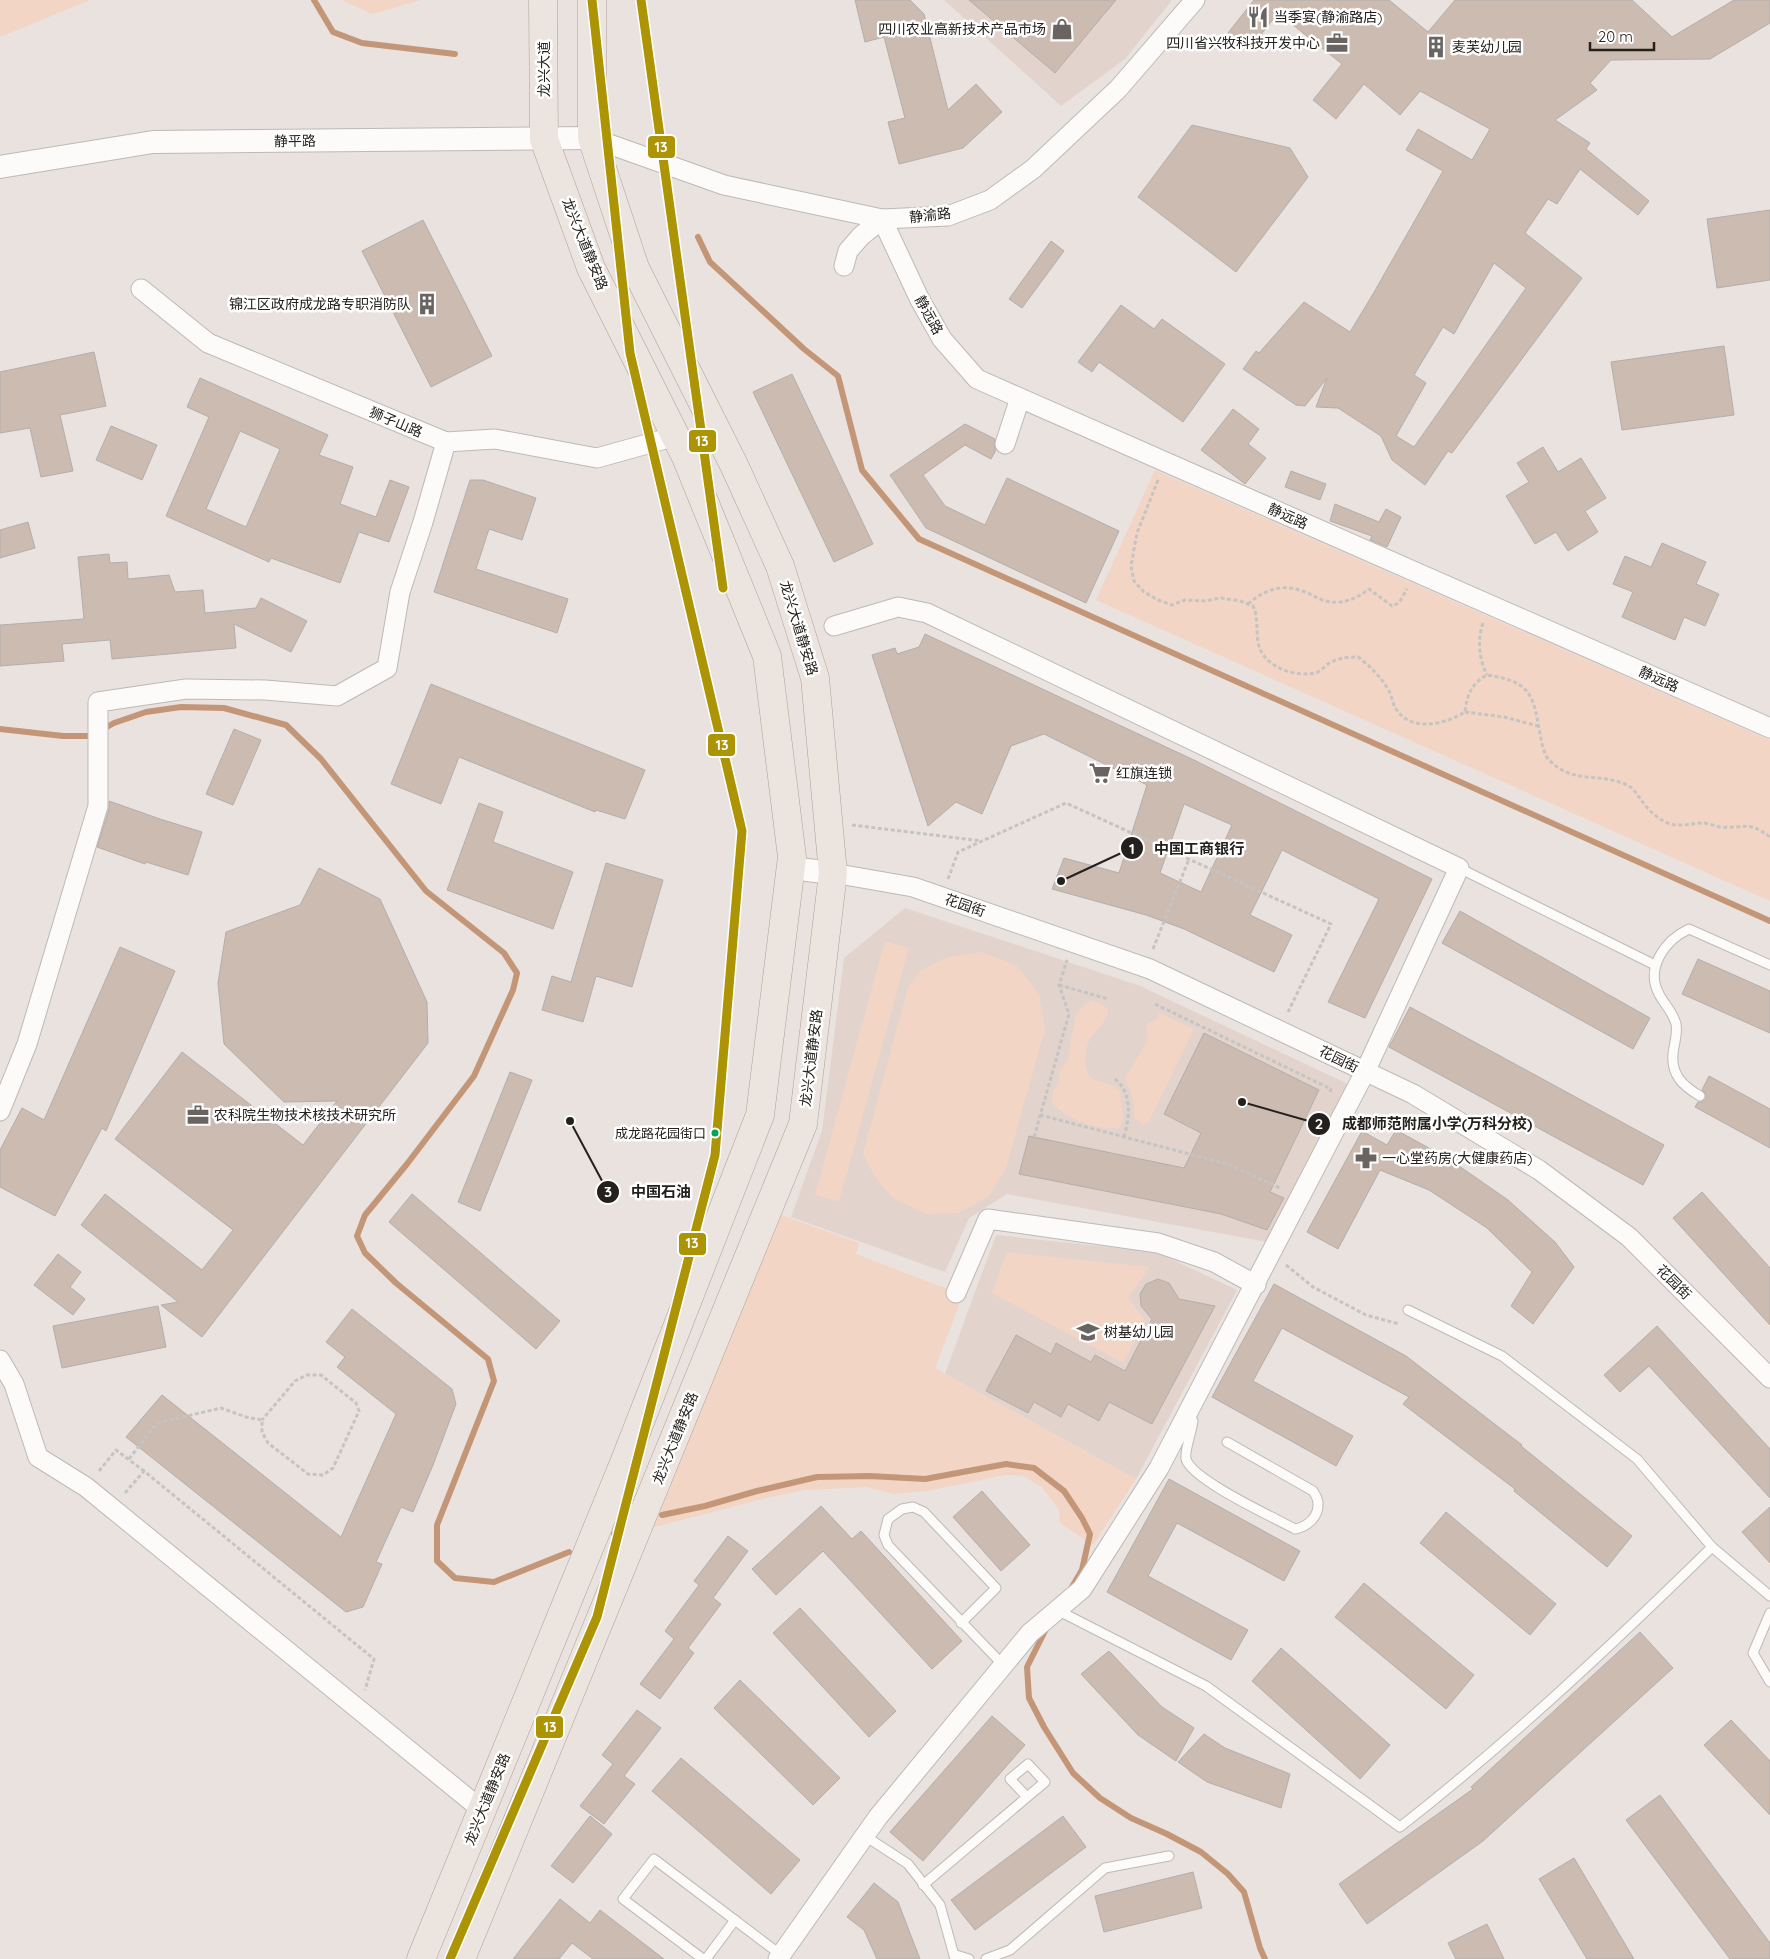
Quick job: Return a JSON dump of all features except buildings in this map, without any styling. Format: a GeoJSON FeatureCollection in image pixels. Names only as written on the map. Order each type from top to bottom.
{"type":"FeatureCollection","features":[{"type":"Feature","properties":{"kind":"main road","name":"龙兴大道"},"geometry":{"type":"LineString","coordinates":[[543,0],[544,139]]}},
{"type":"Feature","properties":{"kind":"main road"},"geometry":{"type":"LineString","coordinates":[[592,0],[592,138]]}},
{"type":"Feature","properties":{"kind":"main road","name":"龙兴大道静安路"},"geometry":{"type":"LineString","coordinates":[[461,1959],[803,1124],[834,873],[815,678],[780,566],[734,464],[635,268],[592,138]]}},
{"type":"Feature","properties":{"kind":"main road","name":"龙兴大道静安路"},"geometry":{"type":"LineString","coordinates":[[421,1959],[624,1464],[760,1115],[792,857],[767,656],[686,457],[591,268],[544,139]]}},
{"type":"Feature","properties":{"kind":"street","name":"静渝路"},"geometry":{"type":"LineString","coordinates":[[592,138],[724,185],[882,220],[948,216],[990,200],[1032,169],[1118,89],[1195,0]]}},
{"type":"Feature","properties":{"kind":"street","name":"静平路"},"geometry":{"type":"LineString","coordinates":[[0,166],[153,142],[592,138]]}},
{"type":"Feature","properties":{"kind":"street"},"geometry":{"type":"LineString","coordinates":[[844,266],[848,251],[862,236],[882,220]]}},
{"type":"Feature","properties":{"kind":"street","name":"静远路"},"geometry":{"type":"LineString","coordinates":[[882,220],[919,298],[942,339],[977,379],[1770,728]]}},
{"type":"Feature","properties":{"kind":"street","name":"狮子山路"},"geometry":{"type":"LineString","coordinates":[[141,289],[208,343],[446,442],[495,439],[597,458],[676,436]]}},
{"type":"Feature","properties":{"kind":"street"},"geometry":{"type":"LineString","coordinates":[[1005,444],[1020,398]]}},
{"type":"Feature","properties":{"kind":"street"},"geometry":{"type":"LineString","coordinates":[[0,1111],[27,1044],[98,806],[98,702],[186,689],[265,690],[336,696],[387,668],[400,592],[446,442]]}},
{"type":"Feature","properties":{"kind":"street"},"geometry":{"type":"LineString","coordinates":[[779,1957],[878,1817],[1030,1633],[1082,1589],[1159,1468],[1366,1072],[1459,868],[927,613],[898,607],[834,626]]}},
{"type":"Feature","properties":{"kind":"street"},"geometry":{"type":"LineString","coordinates":[[790,868],[834,873]]}},
{"type":"Feature","properties":{"kind":"street","name":"花园街"},"geometry":{"type":"LineString","coordinates":[[834,873],[913,887],[1145,968],[1413,1094],[1539,1170],[1630,1237],[1770,1378]]}},
{"type":"Feature","properties":{"kind":"street"},"geometry":{"type":"LineString","coordinates":[[956,1293],[988,1219],[1158,1243],[1214,1262],[1256,1285]]}},
{"type":"Feature","properties":{"kind":"street"},"geometry":{"type":"LineString","coordinates":[[0,1360],[14,1384],[38,1457],[86,1487],[482,1810]]}},
{"type":"Feature","properties":{"kind":"lane"},"geometry":{"type":"LineString","coordinates":[[1459,868],[1655,966]]}},
{"type":"Feature","properties":{"kind":"lane"},"geometry":{"type":"LineString","coordinates":[[1700,1096],[1688,1089],[1677,1079],[1673,1056],[1677,1033],[1676,1027],[1668,1006],[1658,994],[1655,978],[1655,966],[1661,952],[1673,939],[1688,929],[1770,965]]}},
{"type":"Feature","properties":{"kind":"lane"},"geometry":{"type":"LineString","coordinates":[[1408,1310],[1502,1356],[1637,1459],[1712,1547],[1770,1596]]}},
{"type":"Feature","properties":{"kind":"lane"},"geometry":{"type":"LineString","coordinates":[[1188,1414],[1193,1422],[1185,1456],[1188,1466],[1206,1481],[1294,1529],[1303,1528],[1315,1516],[1318,1502],[1313,1491],[1227,1442]]}},
{"type":"Feature","properties":{"kind":"lane"},"geometry":{"type":"LineString","coordinates":[[961,1622],[996,1588],[924,1512],[913,1507],[902,1509],[888,1519],[884,1535],[888,1545],[961,1622],[1004,1666]]}},
{"type":"Feature","properties":{"kind":"lane"},"geometry":{"type":"LineString","coordinates":[[1057,1610],[1206,1686],[1400,1827],[1464,1776],[1581,1672],[1712,1547]]}},
{"type":"Feature","properties":{"kind":"lane"},"geometry":{"type":"LineString","coordinates":[[1770,1613],[1753,1653],[1770,1682]]}},
{"type":"Feature","properties":{"kind":"lane"},"geometry":{"type":"LineString","coordinates":[[924,1885],[1027,1797]]}},
{"type":"Feature","properties":{"kind":"lane"},"geometry":{"type":"LineString","coordinates":[[865,1836],[908,1864],[940,1905],[956,1957],[969,1959]]}},
{"type":"Feature","properties":{"kind":"lane"},"geometry":{"type":"LineString","coordinates":[[986,1959],[1010,1950],[1105,1868],[1169,1856]]}},
{"type":"Feature","properties":{"kind":"lane"},"geometry":{"type":"LineString","coordinates":[[735,1920],[704,1959],[623,1899],[654,1858],[735,1920],[779,1957]]}},
{"type":"Feature","properties":{"kind":"path"},"geometry":{"type":"LineString","coordinates":[[1166,462],[1144,511],[1137,533],[1131,566],[1134,581],[1144,592],[1172,605],[1185,600],[1204,601],[1221,598],[1240,601],[1253,606],[1256,614],[1260,650],[1267,660],[1282,669],[1296,674],[1317,673],[1343,657],[1358,657],[1381,678],[1389,691],[1396,709],[1408,720],[1438,724],[1465,712],[1504,717],[1538,726]]}},
{"type":"Feature","properties":{"kind":"path"},"geometry":{"type":"LineString","coordinates":[[1248,604],[1271,588],[1288,586],[1325,601],[1347,602],[1369,589],[1392,606],[1399,603],[1416,572]]}},
{"type":"Feature","properties":{"kind":"path"},"geometry":{"type":"LineString","coordinates":[[1488,675],[1482,666],[1479,635],[1489,605]]}},
{"type":"Feature","properties":{"kind":"path"},"geometry":{"type":"LineString","coordinates":[[1465,712],[1466,699],[1474,684],[1488,675],[1515,682],[1527,690],[1533,698],[1541,743],[1548,759],[1572,775],[1601,778],[1628,785],[1658,817],[1671,824],[1701,823],[1721,827],[1752,825],[1770,837]]}},
{"type":"Feature","properties":{"kind":"path"},"geometry":{"type":"LineString","coordinates":[[941,897],[958,852],[1066,803],[1331,924],[1280,1031]]}},
{"type":"Feature","properties":{"kind":"path"},"geometry":{"type":"LineString","coordinates":[[829,822],[982,842]]}},
{"type":"Feature","properties":{"kind":"path"},"geometry":{"type":"LineString","coordinates":[[1145,968],[1189,859]]}},
{"type":"Feature","properties":{"kind":"path"},"geometry":{"type":"LineString","coordinates":[[1034,1137],[1069,1014],[1059,985],[1073,942]]}},
{"type":"Feature","properties":{"kind":"path"},"geometry":{"type":"LineString","coordinates":[[1059,985],[1108,999]]}},
{"type":"Feature","properties":{"kind":"path"},"geometry":{"type":"LineString","coordinates":[[1155,1004],[1331,1089],[1327,1097]]}},
{"type":"Feature","properties":{"kind":"path"},"geometry":{"type":"LineString","coordinates":[[1115,1079],[1123,1085],[1127,1097],[1129,1123],[1124,1136]]}},
{"type":"Feature","properties":{"kind":"path"},"geometry":{"type":"LineString","coordinates":[[1040,1115],[1228,1164],[1301,1198]]}},
{"type":"Feature","properties":{"kind":"path"},"geometry":{"type":"LineString","coordinates":[[1280,1188],[1285,1180]]}},
{"type":"Feature","properties":{"kind":"path"},"geometry":{"type":"LineString","coordinates":[[1276,1246],[1284,1264],[1306,1281],[1366,1315],[1407,1326],[1432,1322]]}},
{"type":"Feature","properties":{"kind":"path"},"geometry":{"type":"LineString","coordinates":[[307,1375],[321,1375],[356,1403],[359,1411],[333,1468],[323,1475],[308,1474],[268,1443],[262,1432],[262,1420],[295,1381],[307,1375]]}},
{"type":"Feature","properties":{"kind":"path"},"geometry":{"type":"LineString","coordinates":[[129,1459],[157,1423],[221,1408],[246,1417],[262,1420]]}},
{"type":"Feature","properties":{"kind":"path"},"geometry":{"type":"LineString","coordinates":[[86,1487],[116,1450],[144,1471],[374,1659],[359,1710]]}},
{"type":"Feature","properties":{"kind":"path"},"geometry":{"type":"LineString","coordinates":[[112,1509],[144,1471]]}},
{"type":"Feature","properties":{"kind":"shaded area"},"geometry":{"type":"Polygon","coordinates":[[[0,0],[90,0],[0,37],[0,0]]]}},
{"type":"Feature","properties":{"kind":"shaded area"},"geometry":{"type":"Polygon","coordinates":[[[342,0],[421,0],[372,14],[342,0]]]}},
{"type":"Feature","properties":{"kind":"shaded area","name":"四川农业高新技术产品市场"},"geometry":{"type":"Polygon","coordinates":[[[944,0],[1172,0],[1125,59],[1061,106],[944,0]]]}},
{"type":"Feature","properties":{"kind":"shaded area"},"geometry":{"type":"Polygon","coordinates":[[[1155,470],[1770,740],[1770,901],[1096,600],[1155,470]]]}},
{"type":"Feature","properties":{"kind":"shaded area"},"geometry":{"type":"Polygon","coordinates":[[[905,908],[1140,986],[1348,1084],[1267,1242],[1007,1194],[969,1218],[945,1272],[791,1217],[822,1131],[844,958],[905,908]]]}},
{"type":"Feature","properties":{"kind":"shaded area"},"geometry":{"type":"Polygon","coordinates":[[[885,941],[909,948],[839,1202],[815,1195],[885,941]]]}},
{"type":"Feature","properties":{"kind":"shaded area"},"geometry":{"type":"Polygon","coordinates":[[[982,952],[1017,966],[1039,995],[1045,1029],[1006,1168],[988,1197],[959,1213],[925,1214],[892,1197],[875,1177],[863,1154],[908,987],[920,971],[948,957],[982,952]]]}},
{"type":"Feature","properties":{"kind":"shaded area"},"geometry":{"type":"Polygon","coordinates":[[[1092,1001],[1102,1004],[1108,1009],[1104,1022],[1088,1043],[1086,1068],[1093,1079],[1108,1084],[1120,1092],[1123,1119],[1120,1128],[1102,1127],[1082,1122],[1064,1113],[1051,1101],[1053,1091],[1059,1082],[1060,1070],[1069,1058],[1076,1015],[1084,1005],[1092,1001]]]}},
{"type":"Feature","properties":{"kind":"shaded area"},"geometry":{"type":"Polygon","coordinates":[[[1159,1013],[1194,1029],[1149,1121],[1143,1125],[1134,1118],[1134,1102],[1125,1077],[1146,1042],[1147,1024],[1158,1018],[1159,1013]]]}},
{"type":"Feature","properties":{"kind":"shaded area"},"geometry":{"type":"Polygon","coordinates":[[[781,1215],[859,1243],[856,1254],[963,1295],[935,1368],[1136,1479],[1093,1545],[1060,1523],[1059,1510],[1042,1487],[1023,1476],[1005,1475],[927,1491],[894,1494],[867,1487],[805,1490],[654,1527],[781,1215]]]}},
{"type":"Feature","properties":{"kind":"shaded area","name":"树基幼儿园"},"geometry":{"type":"Polygon","coordinates":[[[996,1235],[1156,1252],[1237,1290],[1136,1479],[945,1374],[996,1235]]]}},
{"type":"Feature","properties":{"kind":"shaded area"},"geometry":{"type":"Polygon","coordinates":[[[1007,1252],[1150,1267],[1128,1298],[1146,1321],[1123,1363],[992,1293],[1007,1252]]]}},
{"type":"Feature","properties":{"kind":"waterway"},"geometry":{"type":"LineString","coordinates":[[314,0],[333,32],[362,43],[455,54]]}},
{"type":"Feature","properties":{"kind":"waterway"},"geometry":{"type":"LineString","coordinates":[[698,237],[710,262],[804,349],[838,376],[862,470],[919,539],[1770,921]]}},
{"type":"Feature","properties":{"kind":"waterway"},"geometry":{"type":"LineString","coordinates":[[0,729],[63,736],[91,736],[114,723],[146,712],[181,707],[224,708],[286,725],[321,759],[426,891],[504,953],[517,973],[513,990],[474,1076],[407,1164],[365,1215],[357,1236],[365,1253],[396,1283],[488,1359],[494,1381],[437,1525],[437,1561],[455,1578],[494,1582],[569,1552]]}},
{"type":"Feature","properties":{"kind":"waterway"},"geometry":{"type":"LineString","coordinates":[[662,1515],[817,1477],[870,1476],[925,1479],[1006,1464],[1034,1468],[1064,1491],[1090,1534],[1082,1570],[1069,1592]]}},
{"type":"Feature","properties":{"kind":"waterway"},"geometry":{"type":"LineString","coordinates":[[1046,1629],[1027,1667],[1029,1698],[1044,1727],[1073,1773],[1100,1798],[1131,1818],[1201,1852],[1228,1874],[1244,1892],[1265,1959]]}},
{"type":"Feature","properties":{"kind":"transit line","name":"13"},"geometry":{"type":"LineString","coordinates":[[450,1959],[597,1617],[715,1155],[742,831],[630,353],[592,0]]}},
{"type":"Feature","properties":{"kind":"transit line","name":"13"},"geometry":{"type":"LineString","coordinates":[[641,0],[723,588]]}},
{"type":"Feature","properties":{"kind":"place","name":"当季宴(静渝路店)"},"geometry":{"type":"Point","coordinates":[1258,17]}},
{"type":"Feature","properties":{"kind":"place","name":"四川农业高新技术产品市场"},"geometry":{"type":"Point","coordinates":[1062,29]}},
{"type":"Feature","properties":{"kind":"place","name":"四川省兴牧科技开发中心"},"geometry":{"type":"Point","coordinates":[1337,43]}},
{"type":"Feature","properties":{"kind":"place","name":"麦芙幼儿园"},"geometry":{"type":"Point","coordinates":[1436,47]}},
{"type":"Feature","properties":{"kind":"place","name":"锦江区政府成龙路专职消防队"},"geometry":{"type":"Point","coordinates":[427,304]}},
{"type":"Feature","properties":{"kind":"place","name":"红旗连锁"},"geometry":{"type":"Point","coordinates":[1100,773]}},
{"type":"Feature","properties":{"kind":"place","name":"中国工商银行"},"geometry":{"type":"Point","coordinates":[1061,881]}},
{"type":"Feature","properties":{"kind":"place","name":"成都师范附属小学(万科分校)"},"geometry":{"type":"Point","coordinates":[1242,1102]}},
{"type":"Feature","properties":{"kind":"place","name":"农科院生物技术核技术研究所"},"geometry":{"type":"Point","coordinates":[198,1115]}},
{"type":"Feature","properties":{"kind":"place","name":"中国石油"},"geometry":{"type":"Point","coordinates":[570,1121]}},
{"type":"Feature","properties":{"kind":"place","name":"成龙路花园街口"},"geometry":{"type":"Point","coordinates":[715,1133]}},
{"type":"Feature","properties":{"kind":"place","name":"一心堂药房(大健康药店)"},"geometry":{"type":"Point","coordinates":[1366,1158]}},
{"type":"Feature","properties":{"kind":"place","name":"树基幼儿园"},"geometry":{"type":"Point","coordinates":[1088,1332]}}]}
